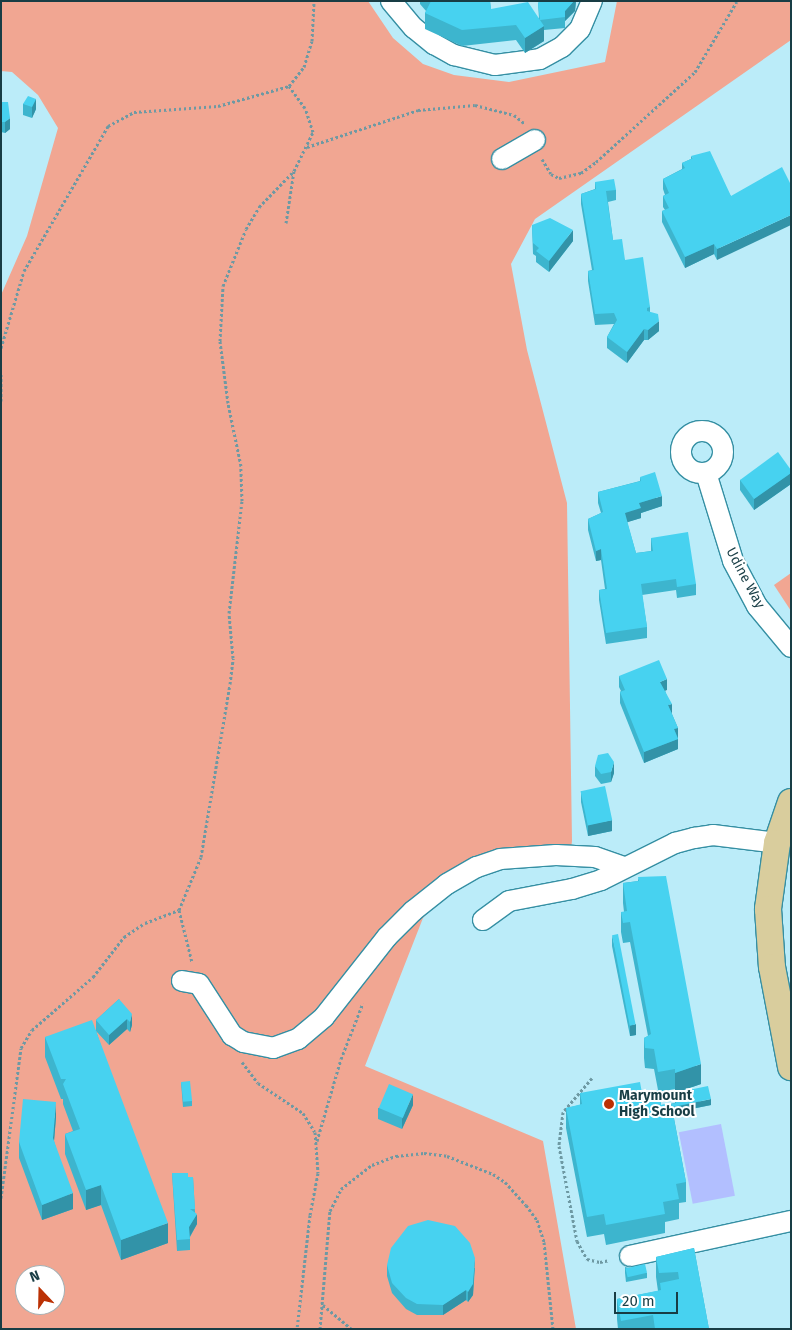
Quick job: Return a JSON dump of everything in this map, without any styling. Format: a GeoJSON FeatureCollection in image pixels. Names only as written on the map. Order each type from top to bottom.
{"type":"FeatureCollection","features":[{"type":"Feature","properties":{"kind":"main road"},"geometry":{"type":"LineString","coordinates":[[791,802],[777,843],[770,882],[768,933],[791,1067]]}},
{"type":"Feature","properties":{"kind":"street"},"geometry":{"type":"LineString","coordinates":[[391,1],[414,28],[434,44],[454,55],[495,65],[540,59],[562,47],[580,29],[592,1]]}},
{"type":"Feature","properties":{"kind":"street"},"geometry":{"type":"LineString","coordinates":[[502,159],[536,140]]}},
{"type":"Feature","properties":{"kind":"street","name":"Udine Way"},"geometry":{"type":"LineString","coordinates":[[706,473],[733,561],[757,606],[791,647]]}},
{"type":"Feature","properties":{"kind":"street"},"geometry":{"type":"LineString","coordinates":[[483,920],[509,901],[572,889],[601,880],[624,867],[694,838],[713,836],[777,843]]}},
{"type":"Feature","properties":{"kind":"street"},"geometry":{"type":"LineString","coordinates":[[190,983],[232,1035],[243,1042],[272,1048],[298,1039],[324,1017],[387,937],[413,911],[447,884],[477,867],[500,859],[556,855],[595,857],[624,867]]}},
{"type":"Feature","properties":{"kind":"street"},"geometry":{"type":"LineString","coordinates":[[630,1256],[791,1221]]}},
{"type":"Feature","properties":{"kind":"path"},"geometry":{"type":"LineString","coordinates":[[1,348],[28,263],[108,126],[134,112],[218,106],[289,86],[304,67],[312,42],[314,1]]}},
{"type":"Feature","properties":{"kind":"path"},"geometry":{"type":"LineString","coordinates":[[307,147],[399,115],[475,105],[514,115],[523,122],[536,140],[545,166],[555,177],[568,178],[581,173],[695,72],[737,1]]}},
{"type":"Feature","properties":{"kind":"path"},"geometry":{"type":"LineString","coordinates":[[190,983],[179,910],[201,857],[233,658],[229,613],[242,501],[241,466],[228,403],[220,342],[224,286],[246,229],[260,207],[294,171],[312,137],[312,126],[305,108],[289,86]]}},
{"type":"Feature","properties":{"kind":"path"},"geometry":{"type":"LineString","coordinates":[[286,223],[294,171]]}},
{"type":"Feature","properties":{"kind":"path"},"geometry":{"type":"LineString","coordinates":[[1,374],[1,401]]}},
{"type":"Feature","properties":{"kind":"path"},"geometry":{"type":"LineString","coordinates":[[1,1198],[21,1048],[32,1030],[92,977],[124,937],[145,923],[179,910]]}},
{"type":"Feature","properties":{"kind":"path"},"geometry":{"type":"LineString","coordinates":[[317,1142],[341,1059],[367,993]]}},
{"type":"Feature","properties":{"kind":"path"},"geometry":{"type":"LineString","coordinates":[[243,1042],[240,1054],[248,1072],[303,1113],[315,1132],[317,1142],[318,1173],[310,1215],[297,1329]]}},
{"type":"Feature","properties":{"kind":"path"},"geometry":{"type":"LineString","coordinates":[[592,1078],[563,1112],[559,1126],[566,1190],[577,1241],[587,1259],[600,1262],[630,1256]]}},
{"type":"Feature","properties":{"kind":"path"},"geometry":{"type":"LineString","coordinates":[[320,1329],[330,1211],[341,1189],[372,1165],[424,1153],[447,1156],[493,1174],[505,1182],[537,1220],[544,1242],[553,1329]]}},
{"type":"Feature","properties":{"kind":"path"},"geometry":{"type":"LineString","coordinates":[[323,1305],[352,1329]]}},
{"type":"Feature","properties":{"kind":"shaded area"},"geometry":{"type":"Polygon","coordinates":[[[1,1],[368,1],[393,38],[423,64],[454,75],[509,82],[605,62],[617,1],[791,1],[791,40],[535,219],[511,264],[527,350],[567,503],[572,841],[569,864],[509,868],[481,876],[437,902],[423,918],[365,1066],[543,1141],[576,1329],[1,1329],[1,295],[27,236],[58,128],[38,95],[12,72],[1,71],[1,1]]]}},
{"type":"Feature","properties":{"kind":"shaded area"},"geometry":{"type":"Polygon","coordinates":[[[791,573],[791,611],[774,585],[791,573]]]}},
{"type":"Feature","properties":{"kind":"water"},"geometry":{"type":"Polygon","coordinates":[[[721,1124],[735,1196],[693,1204],[679,1132],[721,1124]]]}},
{"type":"Feature","properties":{"kind":"building"},"geometry":{"type":"Polygon","coordinates":[[[431,1],[490,1],[491,9],[528,2],[544,26],[525,38],[516,25],[462,30],[425,13],[431,1]]]}},
{"type":"Feature","properties":{"kind":"building"},"geometry":{"type":"Polygon","coordinates":[[[539,1],[574,1],[565,11],[565,17],[540,20],[539,1]]]}},
{"type":"Feature","properties":{"kind":"building"},"geometry":{"type":"Polygon","coordinates":[[[28,96],[36,99],[32,107],[23,104],[28,96]]]}},
{"type":"Feature","properties":{"kind":"building"},"geometry":{"type":"Polygon","coordinates":[[[1,102],[8,102],[10,118],[5,122],[1,122],[1,102]]]}},
{"type":"Feature","properties":{"kind":"building"},"geometry":{"type":"Polygon","coordinates":[[[710,151],[731,196],[782,167],[791,185],[791,215],[717,249],[714,244],[685,257],[662,211],[669,208],[663,196],[669,193],[663,179],[685,168],[682,163],[693,158],[691,156],[710,151]]]}},
{"type":"Feature","properties":{"kind":"building"},"geometry":{"type":"Polygon","coordinates":[[[614,179],[616,190],[606,191],[613,240],[622,239],[625,260],[643,257],[650,307],[647,308],[647,311],[658,314],[659,321],[648,330],[644,329],[627,352],[607,337],[617,320],[614,313],[595,314],[588,271],[594,270],[581,194],[596,189],[595,182],[614,179]]]}},
{"type":"Feature","properties":{"kind":"building"},"geometry":{"type":"Polygon","coordinates":[[[550,218],[573,230],[549,261],[536,251],[539,248],[533,243],[532,225],[550,218]]]}},
{"type":"Feature","properties":{"kind":"building"},"geometry":{"type":"Polygon","coordinates":[[[778,452],[791,470],[791,473],[754,499],[740,480],[778,452]]]}},
{"type":"Feature","properties":{"kind":"building"},"geometry":{"type":"Polygon","coordinates":[[[655,472],[662,496],[639,503],[641,508],[625,513],[636,553],[653,551],[651,538],[688,532],[696,584],[677,587],[676,579],[641,584],[647,627],[606,633],[599,590],[607,589],[601,549],[596,551],[588,519],[603,512],[598,492],[641,481],[640,477],[655,472]]]}},
{"type":"Feature","properties":{"kind":"building"},"geometry":{"type":"Polygon","coordinates":[[[659,660],[667,679],[660,682],[672,704],[668,705],[678,728],[674,729],[678,739],[644,752],[620,692],[625,690],[619,676],[659,660]]]}},
{"type":"Feature","properties":{"kind":"building"},"geometry":{"type":"Polygon","coordinates":[[[608,753],[614,762],[611,772],[601,774],[595,766],[598,755],[608,753]]]}},
{"type":"Feature","properties":{"kind":"building"},"geometry":{"type":"Polygon","coordinates":[[[605,786],[612,820],[588,825],[581,791],[605,786]]]}},
{"type":"Feature","properties":{"kind":"building"},"geometry":{"type":"Polygon","coordinates":[[[666,876],[701,1064],[675,1073],[675,1069],[658,1072],[654,1049],[645,1048],[644,1038],[651,1034],[630,922],[623,923],[621,912],[627,911],[623,883],[639,881],[638,877],[666,876]]]}},
{"type":"Feature","properties":{"kind":"building"},"geometry":{"type":"Polygon","coordinates":[[[618,934],[636,1024],[630,1025],[612,935],[618,934]]]}},
{"type":"Feature","properties":{"kind":"building"},"geometry":{"type":"Polygon","coordinates":[[[119,999],[132,1014],[130,1022],[127,1019],[109,1035],[96,1020],[119,999]]]}},
{"type":"Feature","properties":{"kind":"building"},"geometry":{"type":"Polygon","coordinates":[[[92,1020],[168,1223],[121,1240],[101,1185],[86,1190],[65,1134],[80,1129],[63,1084],[66,1079],[61,1079],[45,1037],[92,1020]]]}},
{"type":"Feature","properties":{"kind":"building"},"geometry":{"type":"Polygon","coordinates":[[[190,1081],[192,1101],[183,1102],[181,1082],[190,1081]]]}},
{"type":"Feature","properties":{"kind":"building"},"geometry":{"type":"Polygon","coordinates":[[[640,1082],[642,1093],[659,1090],[661,1105],[671,1103],[686,1182],[676,1184],[679,1199],[663,1202],[665,1214],[606,1225],[604,1214],[587,1217],[566,1108],[582,1104],[580,1093],[640,1082]]]}},
{"type":"Feature","properties":{"kind":"building"},"geometry":{"type":"Polygon","coordinates":[[[389,1084],[413,1094],[403,1118],[379,1108],[389,1084]]]}},
{"type":"Feature","properties":{"kind":"building"},"geometry":{"type":"Polygon","coordinates":[[[708,1086],[711,1099],[672,1107],[672,1104],[676,1103],[674,1093],[708,1086]]]}},
{"type":"Feature","properties":{"kind":"building"},"geometry":{"type":"Polygon","coordinates":[[[23,1099],[56,1102],[53,1138],[73,1193],[42,1205],[19,1142],[23,1099]]]}},
{"type":"Feature","properties":{"kind":"building"},"geometry":{"type":"Polygon","coordinates":[[[172,1173],[188,1173],[188,1177],[193,1177],[195,1209],[190,1209],[197,1214],[189,1227],[190,1239],[177,1240],[172,1173]]]}},
{"type":"Feature","properties":{"kind":"building"},"geometry":{"type":"Polygon","coordinates":[[[428,1220],[455,1226],[470,1243],[475,1258],[473,1284],[468,1292],[466,1290],[443,1305],[417,1304],[406,1298],[392,1283],[387,1265],[391,1248],[408,1226],[428,1220]]]}},
{"type":"Feature","properties":{"kind":"building"},"geometry":{"type":"Polygon","coordinates":[[[694,1248],[709,1329],[655,1329],[653,1315],[621,1321],[617,1299],[661,1290],[660,1283],[679,1279],[678,1272],[659,1273],[656,1257],[694,1248]]]}},
{"type":"Feature","properties":{"kind":"building"},"geometry":{"type":"Polygon","coordinates":[[[645,1264],[647,1273],[628,1277],[626,1268],[645,1264]]]}},
{"type":"Feature","properties":{"kind":"place","name":"Marymount High School"},"geometry":{"type":"Point","coordinates":[609,1104]}}]}
